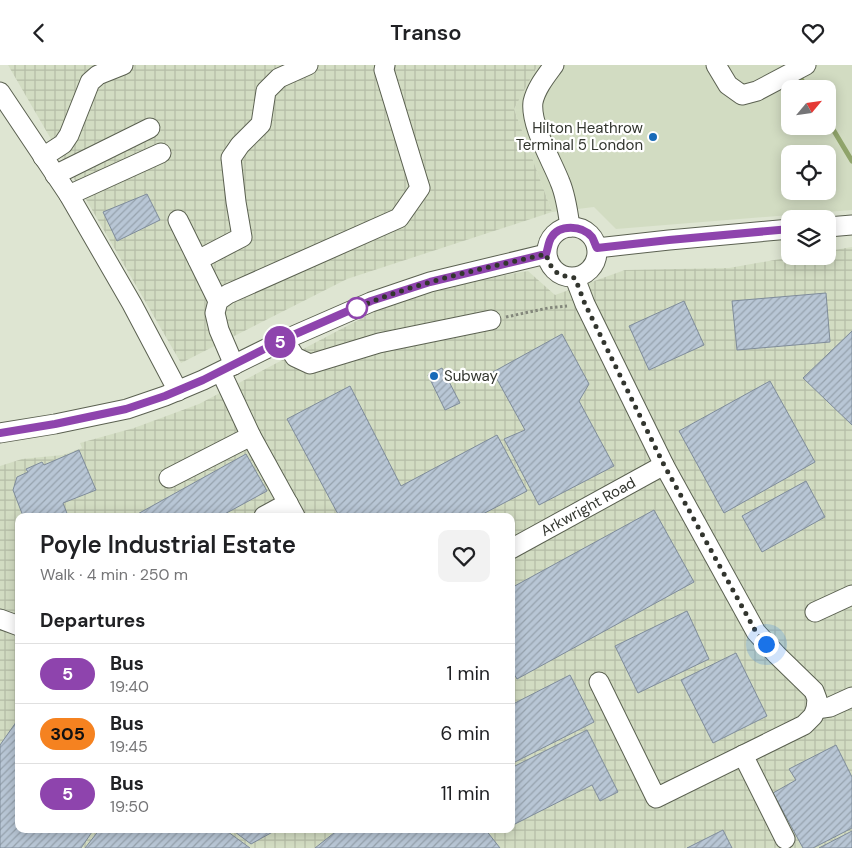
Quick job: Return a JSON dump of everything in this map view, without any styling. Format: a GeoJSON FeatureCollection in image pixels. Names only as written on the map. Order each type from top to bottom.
{"type":"FeatureCollection","features":[{"type":"Feature","properties":{"kind":"street"},"geometry":{"type":"LineString","coordinates":[[43,157],[62,144],[68,135],[90,82],[98,75],[123,65]]}},
{"type":"Feature","properties":{"kind":"street"},"geometry":{"type":"LineString","coordinates":[[198,260],[242,237],[231,158],[240,145],[260,124],[266,91],[279,78],[308,65]]}},
{"type":"Feature","properties":{"kind":"street"},"geometry":{"type":"LineString","coordinates":[[218,301],[228,294],[399,218],[404,211],[420,188],[384,70],[385,65]]}},
{"type":"Feature","properties":{"kind":"street"},"geometry":{"type":"LineString","coordinates":[[554,65],[538,88],[533,103],[535,121],[543,144],[561,183],[570,227]]}},
{"type":"Feature","properties":{"kind":"street"},"geometry":{"type":"LineString","coordinates":[[716,65],[728,85],[742,95],[757,91],[806,65]]}},
{"type":"Feature","properties":{"kind":"street"},"geometry":{"type":"LineString","coordinates":[[0,92],[69,195],[132,304],[178,391]]}},
{"type":"Feature","properties":{"kind":"street"},"geometry":{"type":"LineString","coordinates":[[54,175],[150,129]]}},
{"type":"Feature","properties":{"kind":"street"},"geometry":{"type":"LineString","coordinates":[[69,195],[161,153]]}},
{"type":"Feature","properties":{"kind":"street"},"geometry":{"type":"LineString","coordinates":[[178,220],[218,301],[215,313],[227,369],[251,436],[291,510],[278,513]]}},
{"type":"Feature","properties":{"kind":"street"},"geometry":{"type":"LineString","coordinates":[[836,226],[852,225]]}},
{"type":"Feature","properties":{"kind":"street"},"geometry":{"type":"LineString","coordinates":[[570,227],[582,229],[592,237],[597,248],[595,263],[585,274],[575,278],[562,276],[550,267],[546,254],[551,238],[558,231],[570,227]]}},
{"type":"Feature","properties":{"kind":"street"},"geometry":{"type":"LineString","coordinates":[[597,248],[781,230]]}},
{"type":"Feature","properties":{"kind":"street"},"geometry":{"type":"LineString","coordinates":[[0,433],[126,409],[178,391],[227,369],[284,339],[371,301],[430,282],[546,254]]}},
{"type":"Feature","properties":{"kind":"street"},"geometry":{"type":"LineString","coordinates":[[575,278],[585,304],[664,465],[756,632],[814,691],[817,699],[816,709],[813,716],[804,725],[656,799],[600,682]]}},
{"type":"Feature","properties":{"kind":"street"},"geometry":{"type":"LineString","coordinates":[[284,339],[296,357],[310,364],[380,343],[491,320]]}},
{"type":"Feature","properties":{"kind":"street"},"geometry":{"type":"LineString","coordinates":[[169,478],[251,436]]}},
{"type":"Feature","properties":{"kind":"street","name":"Arkwright Road"},"geometry":{"type":"LineString","coordinates":[[515,547],[664,465]]}},
{"type":"Feature","properties":{"kind":"street"},"geometry":{"type":"LineString","coordinates":[[815,612],[852,595]]}},
{"type":"Feature","properties":{"kind":"street"},"geometry":{"type":"LineString","coordinates":[[0,619],[15,625]]}},
{"type":"Feature","properties":{"kind":"street"},"geometry":{"type":"LineString","coordinates":[[816,709],[830,707],[852,697]]}},
{"type":"Feature","properties":{"kind":"street"},"geometry":{"type":"LineString","coordinates":[[743,755],[785,839]]}},
{"type":"Feature","properties":{"kind":"path"},"geometry":{"type":"LineString","coordinates":[[491,320],[548,308],[585,304]]}},
{"type":"Feature","properties":{"kind":"shaded area"},"geometry":{"type":"Polygon","coordinates":[[[8,65],[538,65],[514,109],[552,212],[347,279],[181,363],[8,65]]]}},
{"type":"Feature","properties":{"kind":"shaded area"},"geometry":{"type":"Polygon","coordinates":[[[538,65],[852,65],[852,210],[781,210],[781,216],[616,229],[594,207],[552,212],[514,109],[538,65]]]}},
{"type":"Feature","properties":{"kind":"shaded area"},"geometry":{"type":"Polygon","coordinates":[[[852,247],[852,848],[0,848],[0,466],[22,459],[63,455],[82,448],[80,443],[134,428],[199,404],[381,308],[466,282],[528,271],[555,295],[625,270],[729,268],[781,259],[781,265],[836,265],[836,250],[852,247]]]}},
{"type":"Feature","properties":{"kind":"building"},"geometry":{"type":"Polygon","coordinates":[[[147,194],[160,220],[117,241],[103,212],[147,194]]]}},
{"type":"Feature","properties":{"kind":"building"},"geometry":{"type":"Polygon","coordinates":[[[826,293],[830,342],[737,350],[732,301],[826,293]]]}},
{"type":"Feature","properties":{"kind":"building"},"geometry":{"type":"Polygon","coordinates":[[[684,301],[704,345],[649,370],[629,326],[684,301]]]}},
{"type":"Feature","properties":{"kind":"building"},"geometry":{"type":"Polygon","coordinates":[[[852,331],[852,425],[803,378],[852,331]]]}},
{"type":"Feature","properties":{"kind":"building"},"geometry":{"type":"Polygon","coordinates":[[[562,334],[589,384],[579,401],[614,466],[539,505],[504,439],[525,430],[493,372],[562,334]]]}},
{"type":"Feature","properties":{"kind":"building"},"geometry":{"type":"Polygon","coordinates":[[[442,368],[460,403],[445,410],[428,375],[442,368]]]}},
{"type":"Feature","properties":{"kind":"building"},"geometry":{"type":"Polygon","coordinates":[[[770,381],[815,462],[724,513],[679,431],[770,381]]]}},
{"type":"Feature","properties":{"kind":"building"},"geometry":{"type":"Polygon","coordinates":[[[350,386],[401,486],[497,435],[527,491],[485,513],[337,513],[287,419],[350,386]]]}},
{"type":"Feature","properties":{"kind":"building"},"geometry":{"type":"Polygon","coordinates":[[[79,450],[96,490],[63,503],[67,513],[22,513],[13,490],[17,477],[28,472],[26,469],[42,462],[44,465],[79,450]]]}},
{"type":"Feature","properties":{"kind":"building"},"geometry":{"type":"Polygon","coordinates":[[[246,454],[267,491],[227,513],[139,513],[246,454]]]}},
{"type":"Feature","properties":{"kind":"building"},"geometry":{"type":"Polygon","coordinates":[[[806,481],[825,517],[762,552],[742,516],[806,481]]]}},
{"type":"Feature","properties":{"kind":"building"},"geometry":{"type":"Polygon","coordinates":[[[654,510],[694,582],[517,679],[515,676],[515,586],[654,510]]]}},
{"type":"Feature","properties":{"kind":"building"},"geometry":{"type":"Polygon","coordinates":[[[687,611],[709,659],[638,693],[615,646],[687,611]]]}},
{"type":"Feature","properties":{"kind":"building"},"geometry":{"type":"Polygon","coordinates":[[[736,653],[767,716],[713,743],[681,680],[736,653]]]}},
{"type":"Feature","properties":{"kind":"building"},"geometry":{"type":"Polygon","coordinates":[[[570,675],[594,722],[515,762],[515,703],[570,675]]]}},
{"type":"Feature","properties":{"kind":"building"},"geometry":{"type":"Polygon","coordinates":[[[15,724],[15,833],[91,833],[81,848],[0,848],[0,745],[15,724]]]}},
{"type":"Feature","properties":{"kind":"building"},"geometry":{"type":"Polygon","coordinates":[[[587,730],[618,792],[600,801],[592,785],[515,824],[515,766],[587,730]]]}},
{"type":"Feature","properties":{"kind":"building"},"geometry":{"type":"Polygon","coordinates":[[[836,745],[852,777],[852,828],[813,848],[803,848],[773,793],[796,780],[789,769],[836,745]]]}},
{"type":"Feature","properties":{"kind":"building"},"geometry":{"type":"Polygon","coordinates":[[[723,830],[732,848],[687,848],[723,830]]]}},
{"type":"Feature","properties":{"kind":"building"},"geometry":{"type":"Polygon","coordinates":[[[852,831],[852,848],[819,848],[852,831]]]}},
{"type":"Feature","properties":{"kind":"building"},"geometry":{"type":"Polygon","coordinates":[[[97,833],[229,833],[250,848],[85,848],[97,833]]]}},
{"type":"Feature","properties":{"kind":"building"},"geometry":{"type":"Polygon","coordinates":[[[236,833],[271,833],[251,844],[236,833]]]}},
{"type":"Feature","properties":{"kind":"building"},"geometry":{"type":"Polygon","coordinates":[[[334,833],[488,833],[500,848],[315,848],[334,833]]]}},
{"type":"Feature","properties":{"kind":"waterway"},"geometry":{"type":"LineString","coordinates":[[798,75],[802,80]]}},
{"type":"Feature","properties":{"kind":"waterway"},"geometry":{"type":"LineString","coordinates":[[836,134],[852,161]]}},
{"type":"Feature","properties":{"kind":"bus line","name":"5"},"geometry":{"type":"LineString","coordinates":[[0,433],[126,409],[165,396],[221,372],[284,339],[371,301],[430,282],[546,254],[551,238],[558,231],[570,227],[582,229],[592,237],[597,248],[781,230]]}},
{"type":"Feature","properties":{"kind":"place","name":"Hilton Heathrow Terminal 5 London"},"geometry":{"type":"Point","coordinates":[653,137]}},
{"type":"Feature","properties":{"kind":"place","name":"Subway"},"geometry":{"type":"Point","coordinates":[434,376]}},
{"type":"Feature","properties":{"kind":"route"},"geometry":{"type":"LineString","coordinates":[[357,308],[354,309],[371,301],[430,282],[546,254],[550,267],[562,276],[575,278],[585,304],[664,465],[756,632],[766,644]]}}]}
